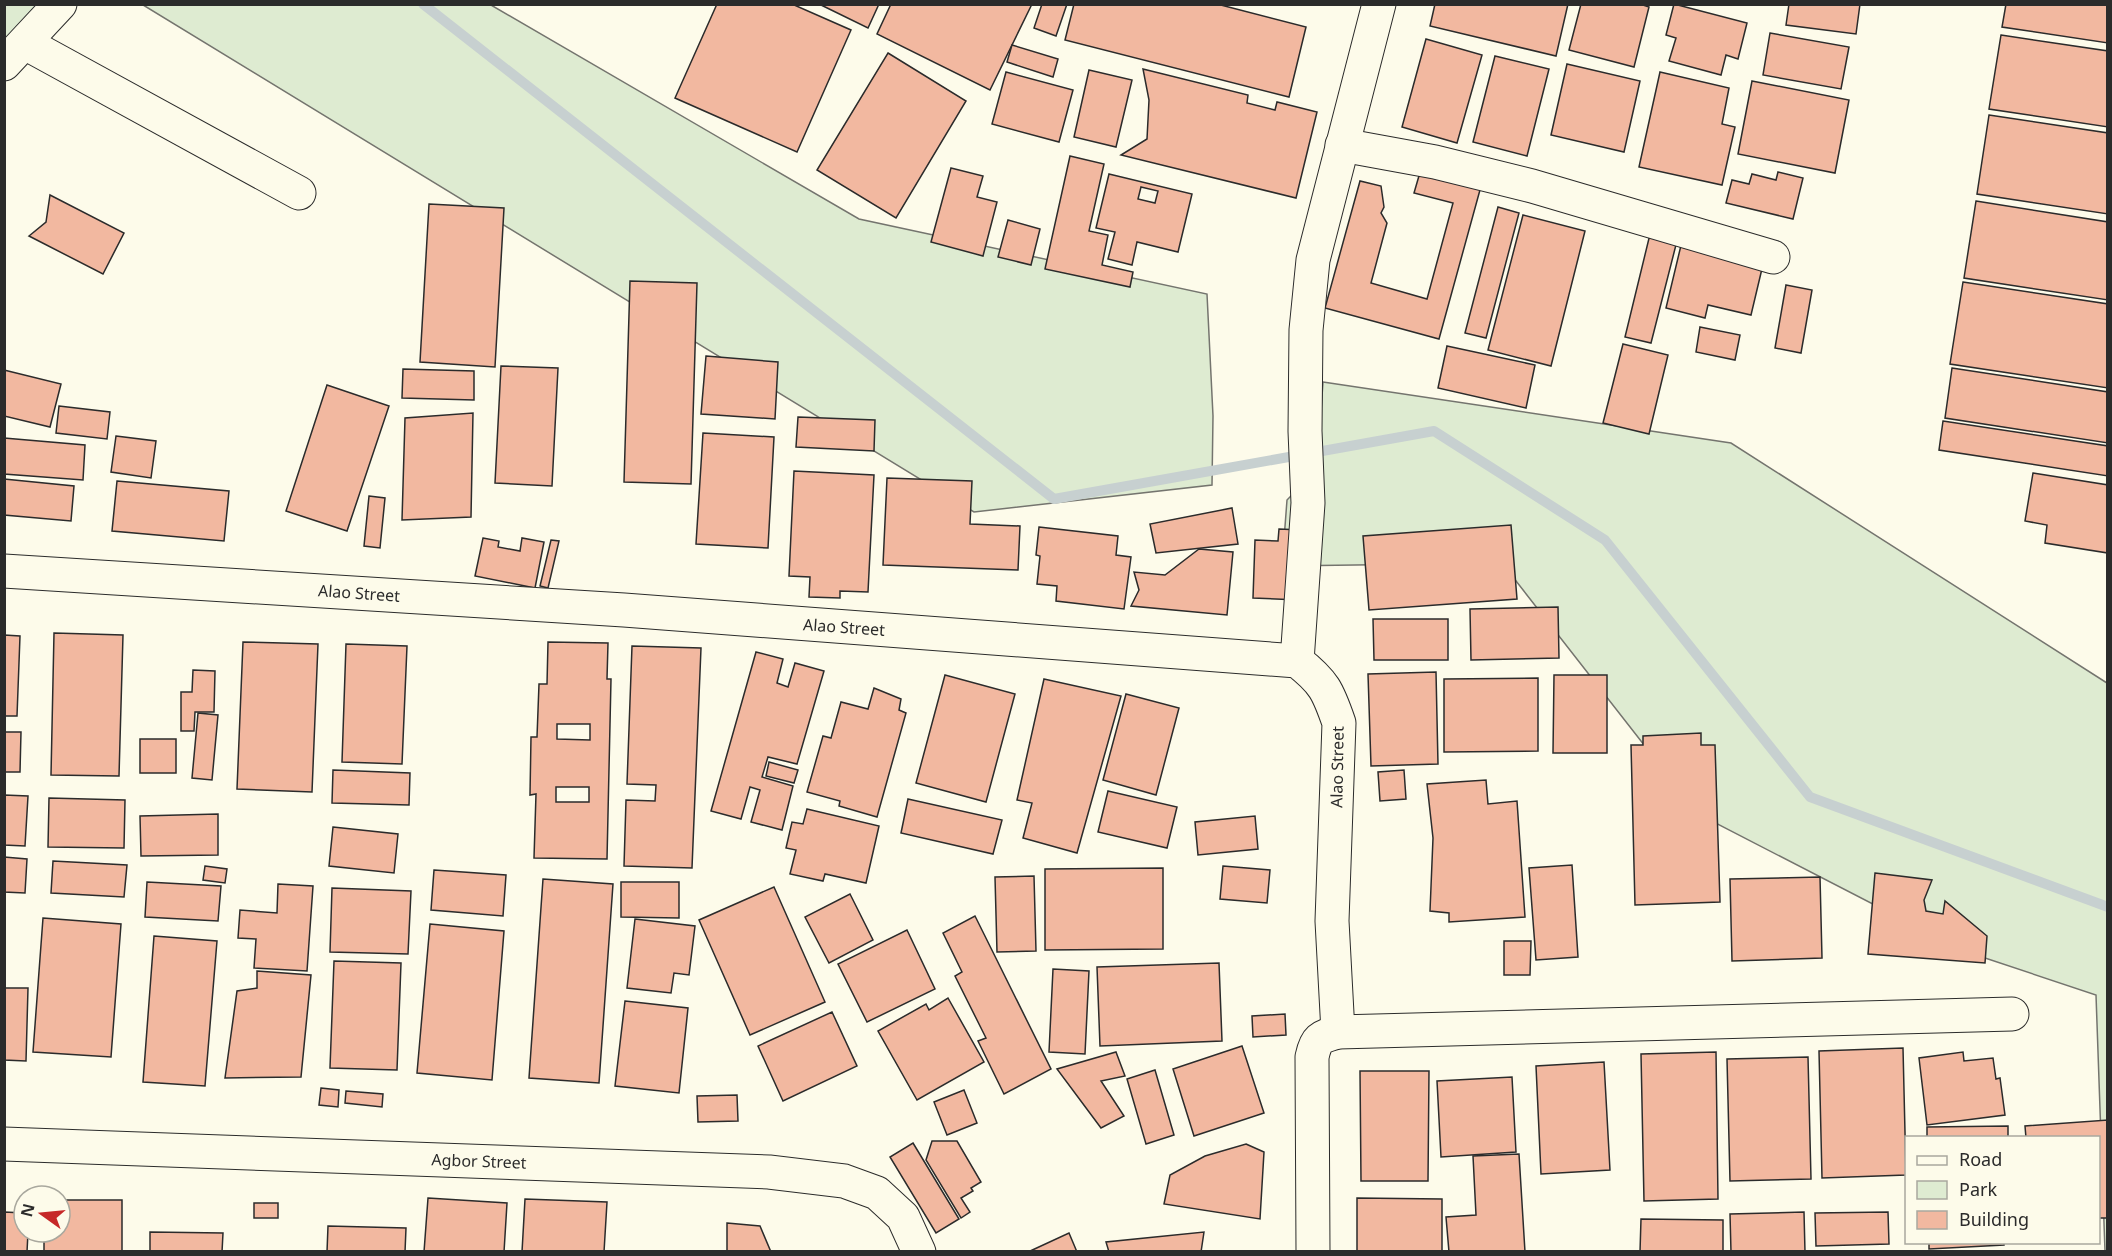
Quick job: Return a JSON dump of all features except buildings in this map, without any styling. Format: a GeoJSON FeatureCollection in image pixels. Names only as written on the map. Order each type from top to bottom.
{"type":"FeatureCollection","features":[{"type":"Feature","properties":{"kind":"street"},"geometry":{"type":"LineString","coordinates":[[60,4],[15,54],[299,193]]}},
{"type":"Feature","properties":{"kind":"street"},"geometry":{"type":"LineString","coordinates":[[1297,661],[1308,503],[1305,431],[1306,330],[1312,260],[1379,4]]}},
{"type":"Feature","properties":{"kind":"street"},"geometry":{"type":"LineString","coordinates":[[1341,145],[1435,162],[1532,186],[1773,257]]}},
{"type":"Feature","properties":{"kind":"street","name":"Alao Street"},"geometry":{"type":"LineString","coordinates":[[4,571],[624,610],[1297,661],[1317,677],[1331,698],[1340,723],[1332,921],[1338,1032]]}},
{"type":"Feature","properties":{"kind":"street"},"geometry":{"type":"LineString","coordinates":[[1313,1251],[1312,1057],[1314,1046],[1320,1037],[1338,1032],[2012,1014]]}},
{"type":"Feature","properties":{"kind":"street","name":"Agbor Street"},"geometry":{"type":"LineString","coordinates":[[4,1143],[769,1172],[844,1181],[877,1193],[903,1217],[919,1251]]}},
{"type":"Feature","properties":{"kind":"green space"},"geometry":{"type":"Polygon","coordinates":[[[5,5],[44,5],[5,47],[5,5]]]}},
{"type":"Feature","properties":{"kind":"green space"},"geometry":{"type":"Polygon","coordinates":[[[143,5],[491,5],[859,219],[1207,294],[1213,416],[1212,485],[974,512],[143,5]]]}},
{"type":"Feature","properties":{"kind":"green space"},"geometry":{"type":"Polygon","coordinates":[[[1323,382],[1731,443],[2107,683],[2107,1251],[2105,1251],[2096,995],[1964,951],[1698,814],[1502,563],[1282,566],[1287,500],[1317,469],[1323,382]]]}},
{"type":"Feature","properties":{"kind":"waterway"},"geometry":{"type":"LineString","coordinates":[[423,4],[1054,499],[1434,431],[1605,540],[1810,797],[2108,907]]}}]}
